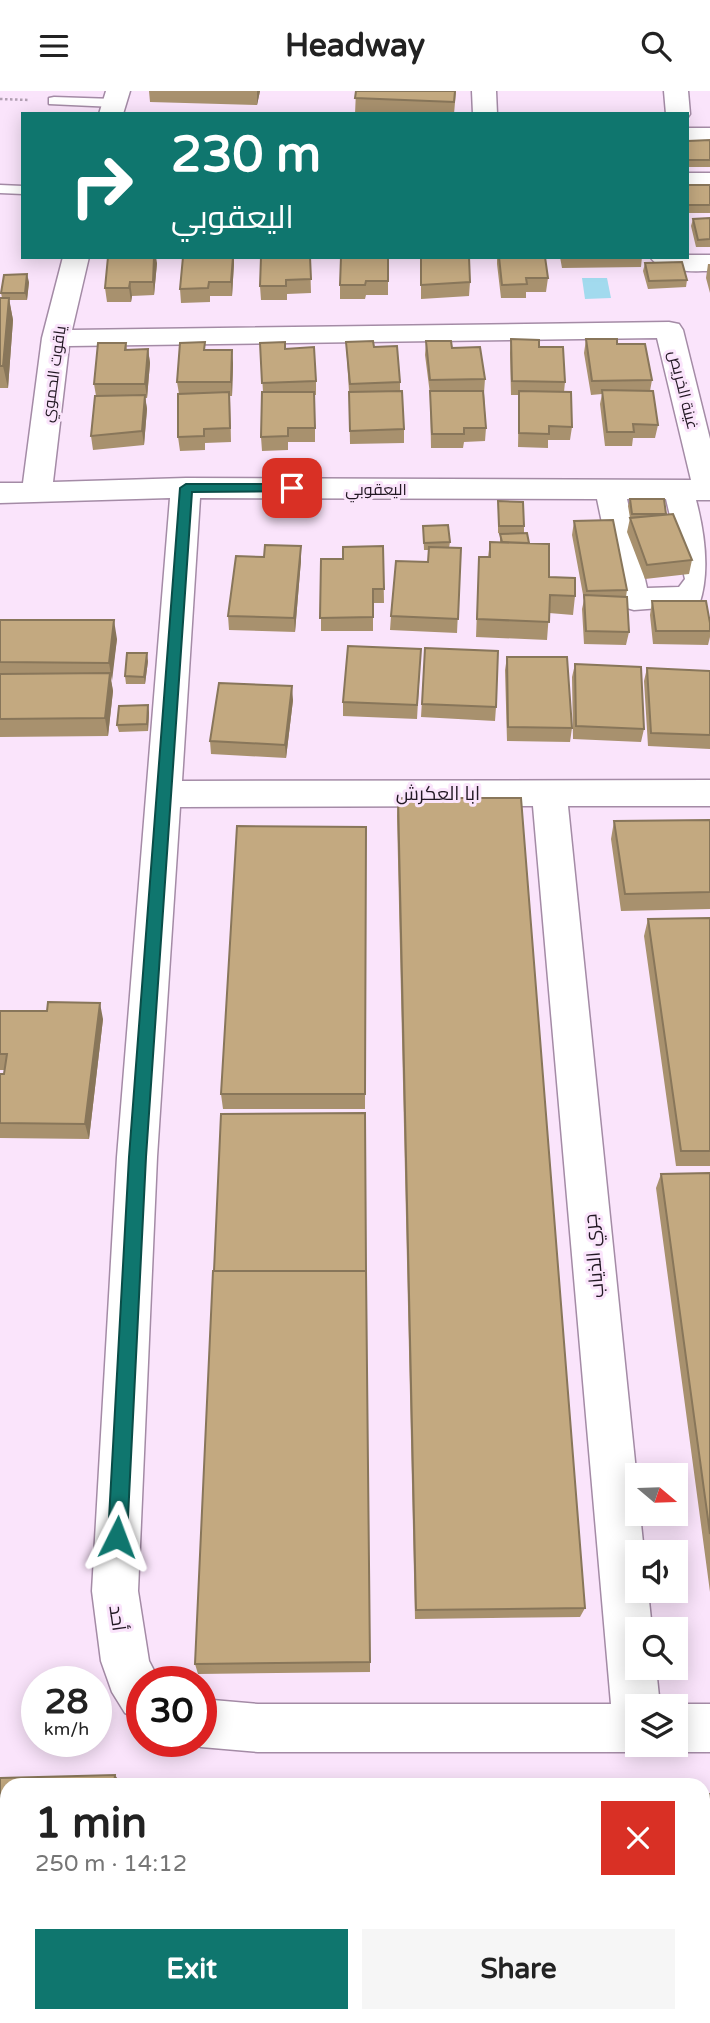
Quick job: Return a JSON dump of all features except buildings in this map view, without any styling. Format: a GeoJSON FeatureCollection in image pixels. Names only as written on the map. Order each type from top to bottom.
{"type":"FeatureCollection","features":[{"type":"Feature","properties":{"kind":"street"},"geometry":{"type":"LineString","coordinates":[[484,91],[485,112]]}},
{"type":"Feature","properties":{"kind":"street"},"geometry":{"type":"LineString","coordinates":[[676,91],[678,112]]}},
{"type":"Feature","properties":{"kind":"street"},"geometry":{"type":"LineString","coordinates":[[689,135],[710,135]]}},
{"type":"Feature","properties":{"kind":"street"},"geometry":{"type":"LineString","coordinates":[[689,180],[710,180]]}},
{"type":"Feature","properties":{"kind":"street","name":"ياقوت الحموي"},"geometry":{"type":"LineString","coordinates":[[37,492],[56,338],[76,259]]}},
{"type":"Feature","properties":{"kind":"street"},"geometry":{"type":"LineString","coordinates":[[669,259],[681,263],[710,263]]}},
{"type":"Feature","properties":{"kind":"street","name":"غينة الخريص"},"geometry":{"type":"LineString","coordinates":[[56,338],[669,330],[699,490],[701,580],[688,597],[634,599],[610,490]]}},
{"type":"Feature","properties":{"kind":"street","name":"اليعقوبي"},"geometry":{"type":"LineString","coordinates":[[0,493],[186,488],[699,490]]}},
{"type":"Feature","properties":{"kind":"street","name":"أحد"},"geometry":{"type":"LineString","coordinates":[[128,1666],[123,1652],[115,1591],[137,1157],[166,794],[186,488]]}},
{"type":"Feature","properties":{"kind":"street","name":"جري الذياب"},"geometry":{"type":"LineString","coordinates":[[549,792],[635,1694]]}},
{"type":"Feature","properties":{"kind":"street","name":"ابا العكرش"},"geometry":{"type":"LineString","coordinates":[[166,794],[710,793]]}},
{"type":"Feature","properties":{"kind":"street"},"geometry":{"type":"LineString","coordinates":[[217,1724],[258,1728],[625,1728]]}},
{"type":"Feature","properties":{"kind":"street"},"geometry":{"type":"LineString","coordinates":[[688,1728],[710,1728]]}},
{"type":"Feature","properties":{"kind":"lane"},"geometry":{"type":"LineString","coordinates":[[54,101],[114,103]]}},
{"type":"Feature","properties":{"kind":"lane"},"geometry":{"type":"LineString","coordinates":[[0,189],[21,190]]}},
{"type":"Feature","properties":{"kind":"water"},"geometry":{"type":"Polygon","coordinates":[[[582,278],[607,278],[611,298],[585,299],[582,278]]]}},
{"type":"Feature","properties":{"kind":"route"},"geometry":{"type":"LineString","coordinates":[[117,1537],[137,1157],[166,794],[186,488],[292,488]]}}]}
